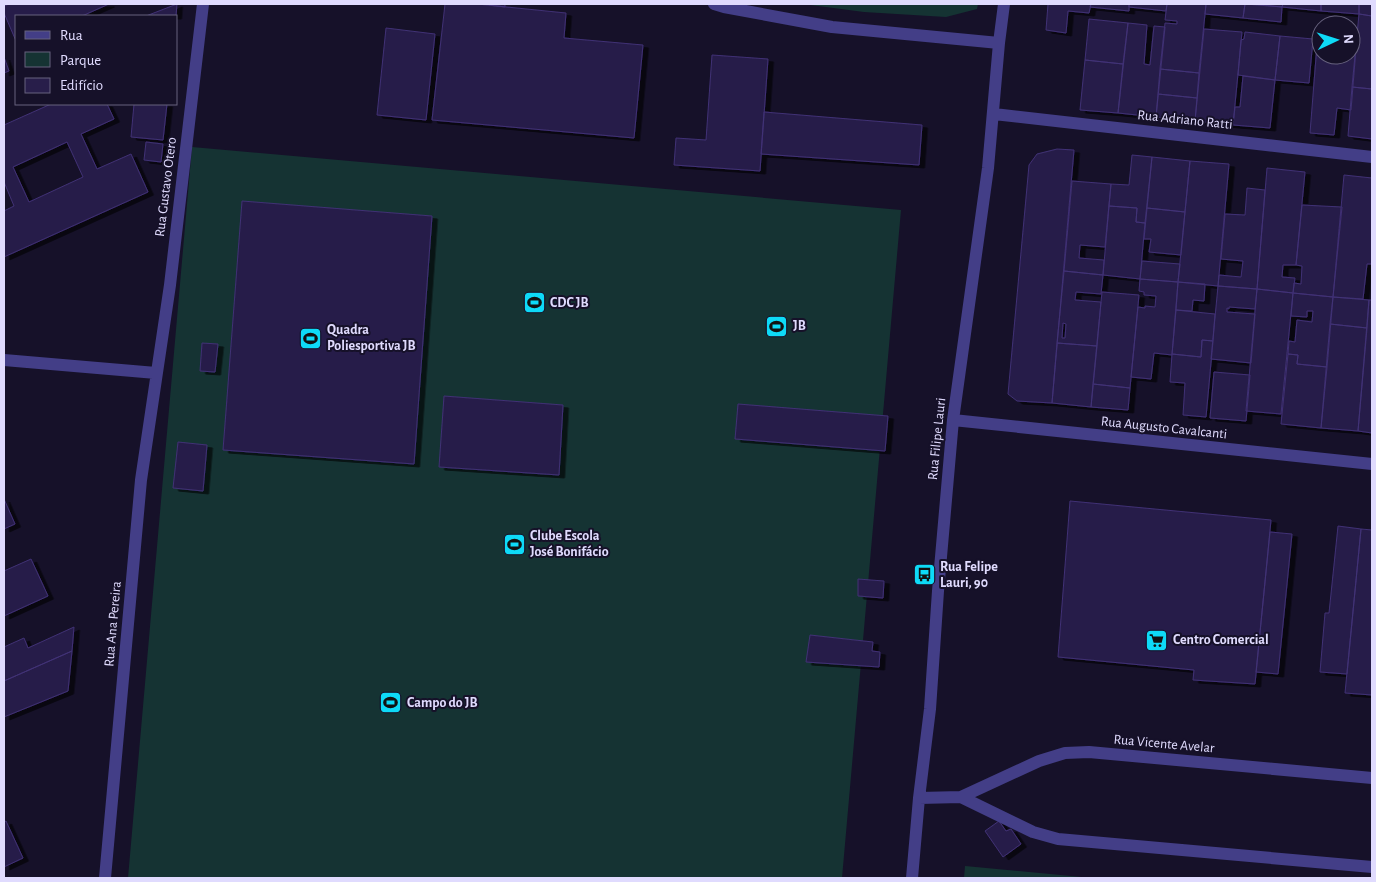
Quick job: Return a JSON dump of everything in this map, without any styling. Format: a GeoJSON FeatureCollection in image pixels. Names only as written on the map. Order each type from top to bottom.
{"type":"FeatureCollection","features":[{"type":"Feature","properties":{"kind":"street","name":"Rua Gustavo Otero"},"geometry":{"type":"LineString","coordinates":[[156,374],[170,285],[202,4]]}},
{"type":"Feature","properties":{"kind":"street"},"geometry":{"type":"LineString","coordinates":[[714,4],[832,26],[999,43]]}},
{"type":"Feature","properties":{"kind":"street","name":"Rua Filipe Lauri"},"geometry":{"type":"LineString","coordinates":[[912,878],[919,798],[930,709],[938,591],[954,420],[988,168],[1004,4]]}},
{"type":"Feature","properties":{"kind":"street","name":"Rua Adriano Ratti"},"geometry":{"type":"LineString","coordinates":[[994,114],[1372,157]]}},
{"type":"Feature","properties":{"kind":"street"},"geometry":{"type":"LineString","coordinates":[[4,360],[156,374]]}},
{"type":"Feature","properties":{"kind":"street","name":"Rua Ana Pereira"},"geometry":{"type":"LineString","coordinates":[[105,878],[141,480],[156,374]]}},
{"type":"Feature","properties":{"kind":"street","name":"Rua Augusto Cavalcanti"},"geometry":{"type":"LineString","coordinates":[[954,420],[1372,464]]}},
{"type":"Feature","properties":{"kind":"street","name":"Rua Vicente Avelar"},"geometry":{"type":"LineString","coordinates":[[919,798],[961,797],[1039,761],[1064,753],[1089,752],[1372,778]]}},
{"type":"Feature","properties":{"kind":"street","name":"Rua Vicente Avelar"},"geometry":{"type":"LineString","coordinates":[[961,797],[1033,832],[1058,839],[1372,867]]}},
{"type":"Feature","properties":{"kind":"green space"},"geometry":{"type":"Polygon","coordinates":[[[803,4],[978,4],[977,9],[946,17],[864,12],[803,4]]]}},
{"type":"Feature","properties":{"kind":"green space","name":"Clube Escola José Bonifácio"},"geometry":{"type":"Polygon","coordinates":[[[192,147],[901,210],[842,878],[128,878],[192,147]]]}},
{"type":"Feature","properties":{"kind":"green space"},"geometry":{"type":"Polygon","coordinates":[[[965,866],[1092,878],[964,878],[965,866]]]}},
{"type":"Feature","properties":{"kind":"building"},"geometry":{"type":"Polygon","coordinates":[[[9,4],[109,4],[84,15],[15,15],[15,39],[4,13],[4,6],[9,4]]]}},
{"type":"Feature","properties":{"kind":"building"},"geometry":{"type":"Polygon","coordinates":[[[177,4],[176,15],[149,15],[177,4]]]}},
{"type":"Feature","properties":{"kind":"building"},"geometry":{"type":"Polygon","coordinates":[[[445,4],[477,4],[566,13],[564,38],[643,45],[634,138],[432,120],[445,4]]]}},
{"type":"Feature","properties":{"kind":"building"},"geometry":{"type":"Polygon","coordinates":[[[505,4],[505,7],[489,5],[505,4]]]}},
{"type":"Feature","properties":{"kind":"building"},"geometry":{"type":"Polygon","coordinates":[[[1048,4],[1091,4],[1089,13],[1068,11],[1066,33],[1046,30],[1048,4]]]}},
{"type":"Feature","properties":{"kind":"building"},"geometry":{"type":"Polygon","coordinates":[[[1091,4],[1129,4],[1129,11],[1090,7],[1091,4]]]}},
{"type":"Feature","properties":{"kind":"building"},"geometry":{"type":"Polygon","coordinates":[[[1129,4],[1167,4],[1166,11],[1129,7],[1129,4]]]}},
{"type":"Feature","properties":{"kind":"building"},"geometry":{"type":"Polygon","coordinates":[[[1167,4],[1206,4],[1199,73],[1160,69],[1165,23],[1177,24],[1177,21],[1165,20],[1167,4]]]}},
{"type":"Feature","properties":{"kind":"building"},"geometry":{"type":"Polygon","coordinates":[[[1206,4],[1245,4],[1243,18],[1205,14],[1206,4]]]}},
{"type":"Feature","properties":{"kind":"building"},"geometry":{"type":"Polygon","coordinates":[[[1245,4],[1282,7],[1281,22],[1243,18],[1245,4]]]}},
{"type":"Feature","properties":{"kind":"building"},"geometry":{"type":"Polygon","coordinates":[[[1252,4],[1283,4],[1282,7],[1252,4]]]}},
{"type":"Feature","properties":{"kind":"building"},"geometry":{"type":"Polygon","coordinates":[[[1283,4],[1321,4],[1321,11],[1282,7],[1283,4]]]}},
{"type":"Feature","properties":{"kind":"building"},"geometry":{"type":"Polygon","coordinates":[[[1321,4],[1359,4],[1359,14],[1321,11],[1321,4]]]}},
{"type":"Feature","properties":{"kind":"building"},"geometry":{"type":"Polygon","coordinates":[[[1359,4],[1372,4],[1372,16],[1359,14],[1359,4]]]}},
{"type":"Feature","properties":{"kind":"building"},"geometry":{"type":"Polygon","coordinates":[[[1359,14],[1372,16],[1372,89],[1352,87],[1354,65],[1361,65],[1361,15],[1359,14]]]}},
{"type":"Feature","properties":{"kind":"building"},"geometry":{"type":"Polygon","coordinates":[[[1089,19],[1128,23],[1123,64],[1085,60],[1089,19]]]}},
{"type":"Feature","properties":{"kind":"building"},"geometry":{"type":"Polygon","coordinates":[[[1128,23],[1147,25],[1144,64],[1150,65],[1154,26],[1165,27],[1156,117],[1118,113],[1128,23]]]}},
{"type":"Feature","properties":{"kind":"building"},"geometry":{"type":"Polygon","coordinates":[[[386,28],[435,34],[426,120],[377,115],[386,28]]]}},
{"type":"Feature","properties":{"kind":"building"},"geometry":{"type":"Polygon","coordinates":[[[1204,29],[1242,32],[1233,125],[1195,121],[1204,29]]]}},
{"type":"Feature","properties":{"kind":"building"},"geometry":{"type":"Polygon","coordinates":[[[1245,32],[1280,36],[1275,80],[1238,75],[1241,40],[1244,39],[1245,32]]]}},
{"type":"Feature","properties":{"kind":"building"},"geometry":{"type":"Polygon","coordinates":[[[1280,36],[1311,39],[1309,83],[1275,80],[1280,36]]]}},
{"type":"Feature","properties":{"kind":"building"},"geometry":{"type":"Polygon","coordinates":[[[712,55],[768,59],[760,171],[674,165],[676,138],[706,140],[712,55]]]}},
{"type":"Feature","properties":{"kind":"building"},"geometry":{"type":"Polygon","coordinates":[[[4,57],[9,71],[4,73],[4,57]]]}},
{"type":"Feature","properties":{"kind":"building"},"geometry":{"type":"Polygon","coordinates":[[[1085,60],[1123,64],[1118,113],[1080,110],[1085,60]]]}},
{"type":"Feature","properties":{"kind":"building"},"geometry":{"type":"Polygon","coordinates":[[[1315,65],[1355,65],[1351,110],[1337,108],[1334,135],[1310,133],[1315,65]]]}},
{"type":"Feature","properties":{"kind":"building"},"geometry":{"type":"Polygon","coordinates":[[[1160,69],[1199,73],[1197,98],[1158,94],[1160,69]]]}},
{"type":"Feature","properties":{"kind":"building"},"geometry":{"type":"Polygon","coordinates":[[[1243,76],[1275,80],[1270,128],[1233,125],[1235,107],[1240,107],[1243,76]]]}},
{"type":"Feature","properties":{"kind":"building"},"geometry":{"type":"Polygon","coordinates":[[[1352,87],[1372,89],[1372,139],[1348,136],[1352,87]]]}},
{"type":"Feature","properties":{"kind":"building"},"geometry":{"type":"Polygon","coordinates":[[[1158,94],[1197,98],[1195,121],[1156,117],[1158,94]]]}},
{"type":"Feature","properties":{"kind":"building"},"geometry":{"type":"Polygon","coordinates":[[[49,105],[107,105],[114,119],[81,134],[97,169],[131,154],[148,192],[4,257],[4,211],[14,206],[4,182],[4,125],[49,105]],[[67,142],[13,167],[29,202],[83,177],[67,142]]]}},
{"type":"Feature","properties":{"kind":"building"},"geometry":{"type":"Polygon","coordinates":[[[134,105],[167,105],[163,140],[131,137],[134,105]]]}},
{"type":"Feature","properties":{"kind":"building"},"geometry":{"type":"Polygon","coordinates":[[[764,112],[922,125],[919,165],[761,154],[764,112]]]}},
{"type":"Feature","properties":{"kind":"building"},"geometry":{"type":"Polygon","coordinates":[[[146,142],[163,144],[161,162],[144,160],[146,142]]]}},
{"type":"Feature","properties":{"kind":"building"},"geometry":{"type":"Polygon","coordinates":[[[1057,149],[1074,150],[1052,403],[1017,401],[1008,394],[1029,165],[1037,154],[1057,149]]]}},
{"type":"Feature","properties":{"kind":"building"},"geometry":{"type":"Polygon","coordinates":[[[1132,155],[1152,157],[1145,223],[1136,222],[1137,208],[1109,206],[1111,184],[1129,185],[1132,155]]]}},
{"type":"Feature","properties":{"kind":"building"},"geometry":{"type":"Polygon","coordinates":[[[1152,157],[1190,161],[1185,212],[1147,208],[1152,157]]]}},
{"type":"Feature","properties":{"kind":"building"},"geometry":{"type":"Polygon","coordinates":[[[1190,161],[1229,164],[1218,286],[1178,282],[1190,161]]]}},
{"type":"Feature","properties":{"kind":"building"},"geometry":{"type":"Polygon","coordinates":[[[1267,168],[1305,172],[1296,265],[1283,265],[1282,277],[1295,278],[1293,293],[1257,289],[1267,168]]]}},
{"type":"Feature","properties":{"kind":"building"},"geometry":{"type":"Polygon","coordinates":[[[1344,175],[1372,178],[1372,264],[1367,264],[1363,299],[1333,297],[1344,175]]]}},
{"type":"Feature","properties":{"kind":"building"},"geometry":{"type":"Polygon","coordinates":[[[1072,181],[1111,184],[1105,247],[1080,245],[1079,258],[1104,260],[1103,275],[1064,271],[1072,181]]]}},
{"type":"Feature","properties":{"kind":"building"},"geometry":{"type":"Polygon","coordinates":[[[1247,188],[1265,190],[1257,289],[1218,286],[1219,275],[1241,277],[1243,261],[1221,259],[1225,214],[1245,215],[1247,188]]]}},
{"type":"Feature","properties":{"kind":"building","name":"Quadra Poliesportiva JB"},"geometry":{"type":"Polygon","coordinates":[[[242,201],[432,216],[414,464],[223,450],[242,201]]]}},
{"type":"Feature","properties":{"kind":"building"},"geometry":{"type":"Polygon","coordinates":[[[1302,205],[1342,207],[1333,297],[1293,293],[1294,283],[1301,284],[1302,266],[1296,265],[1302,205]]]}},
{"type":"Feature","properties":{"kind":"building"},"geometry":{"type":"Polygon","coordinates":[[[1109,206],[1137,208],[1136,222],[1145,223],[1140,279],[1103,275],[1109,206]]]}},
{"type":"Feature","properties":{"kind":"building"},"geometry":{"type":"Polygon","coordinates":[[[1147,208],[1185,212],[1181,255],[1149,252],[1151,239],[1144,239],[1147,208]]]}},
{"type":"Feature","properties":{"kind":"building"},"geometry":{"type":"Polygon","coordinates":[[[1142,261],[1180,264],[1178,282],[1140,279],[1142,261]]]}},
{"type":"Feature","properties":{"kind":"building"},"geometry":{"type":"Polygon","coordinates":[[[1064,271],[1103,275],[1101,294],[1076,292],[1075,300],[1101,302],[1097,346],[1057,343],[1064,271]],[[1063,323],[1062,338],[1065,338],[1066,324],[1063,323]]]}},
{"type":"Feature","properties":{"kind":"building"},"geometry":{"type":"Polygon","coordinates":[[[1140,279],[1178,282],[1172,355],[1154,353],[1151,379],[1131,377],[1138,307],[1155,307],[1156,296],[1144,295],[1144,292],[1139,291],[1140,279]]]}},
{"type":"Feature","properties":{"kind":"building"},"geometry":{"type":"Polygon","coordinates":[[[1178,282],[1205,284],[1204,301],[1193,300],[1192,311],[1176,310],[1178,282]]]}},
{"type":"Feature","properties":{"kind":"building"},"geometry":{"type":"Polygon","coordinates":[[[1218,286],[1257,289],[1255,309],[1227,308],[1227,312],[1255,314],[1251,363],[1211,359],[1218,286]]]}},
{"type":"Feature","properties":{"kind":"building"},"geometry":{"type":"Polygon","coordinates":[[[1257,289],[1293,293],[1281,414],[1246,411],[1257,289]]]}},
{"type":"Feature","properties":{"kind":"building"},"geometry":{"type":"Polygon","coordinates":[[[1102,292],[1139,295],[1130,388],[1093,384],[1102,292]]]}},
{"type":"Feature","properties":{"kind":"building"},"geometry":{"type":"Polygon","coordinates":[[[1293,293],[1333,297],[1327,367],[1297,364],[1298,355],[1288,354],[1289,341],[1295,342],[1297,320],[1312,322],[1313,311],[1307,311],[1307,317],[1291,316],[1293,293]]]}},
{"type":"Feature","properties":{"kind":"building"},"geometry":{"type":"Polygon","coordinates":[[[1333,297],[1369,300],[1367,328],[1330,324],[1333,297]]]}},
{"type":"Feature","properties":{"kind":"building"},"geometry":{"type":"Polygon","coordinates":[[[1369,300],[1372,300],[1372,433],[1358,431],[1369,300]]]}},
{"type":"Feature","properties":{"kind":"building"},"geometry":{"type":"Polygon","coordinates":[[[1176,310],[1215,314],[1213,341],[1202,340],[1201,357],[1172,354],[1176,310]]]}},
{"type":"Feature","properties":{"kind":"building"},"geometry":{"type":"Polygon","coordinates":[[[1330,324],[1367,328],[1358,431],[1321,428],[1330,324]]]}},
{"type":"Feature","properties":{"kind":"building"},"geometry":{"type":"Polygon","coordinates":[[[1202,340],[1213,341],[1206,417],[1183,415],[1185,383],[1170,382],[1172,354],[1201,357],[1202,340]]]}},
{"type":"Feature","properties":{"kind":"building"},"geometry":{"type":"Polygon","coordinates":[[[202,343],[218,344],[215,372],[200,371],[202,343]]]}},
{"type":"Feature","properties":{"kind":"building"},"geometry":{"type":"Polygon","coordinates":[[[1057,343],[1097,346],[1091,407],[1052,403],[1057,343]]]}},
{"type":"Feature","properties":{"kind":"building"},"geometry":{"type":"Polygon","coordinates":[[[1288,354],[1298,355],[1297,364],[1327,367],[1321,428],[1281,424],[1288,354]]]}},
{"type":"Feature","properties":{"kind":"building"},"geometry":{"type":"Polygon","coordinates":[[[1214,372],[1250,375],[1246,421],[1210,418],[1214,372]]]}},
{"type":"Feature","properties":{"kind":"building"},"geometry":{"type":"Polygon","coordinates":[[[1093,384],[1130,388],[1128,410],[1091,407],[1093,384]]]}},
{"type":"Feature","properties":{"kind":"building"},"geometry":{"type":"Polygon","coordinates":[[[444,396],[563,405],[559,475],[439,467],[444,396]]]}},
{"type":"Feature","properties":{"kind":"building"},"geometry":{"type":"Polygon","coordinates":[[[738,404],[888,416],[885,451],[735,439],[738,404]]]}},
{"type":"Feature","properties":{"kind":"building"},"geometry":{"type":"Polygon","coordinates":[[[178,442],[207,445],[203,491],[173,488],[178,442]]]}},
{"type":"Feature","properties":{"kind":"building"},"geometry":{"type":"Polygon","coordinates":[[[4,499],[15,524],[4,529],[4,499]]]}},
{"type":"Feature","properties":{"kind":"building"},"geometry":{"type":"Polygon","coordinates":[[[1070,501],[1271,520],[1255,684],[1193,680],[1194,670],[1058,657],[1070,501]]]}},
{"type":"Feature","properties":{"kind":"building"},"geometry":{"type":"Polygon","coordinates":[[[1338,526],[1361,529],[1347,674],[1320,672],[1325,613],[1329,613],[1338,526]]]}},
{"type":"Feature","properties":{"kind":"building"},"geometry":{"type":"Polygon","coordinates":[[[1361,529],[1372,530],[1372,695],[1345,693],[1361,529]]]}},
{"type":"Feature","properties":{"kind":"building"},"geometry":{"type":"Polygon","coordinates":[[[1270,532],[1292,534],[1278,674],[1256,672],[1270,532]]]}},
{"type":"Feature","properties":{"kind":"building"},"geometry":{"type":"Polygon","coordinates":[[[31,559],[48,596],[4,616],[4,571],[31,559]]]}},
{"type":"Feature","properties":{"kind":"building"},"geometry":{"type":"Polygon","coordinates":[[[858,579],[884,581],[883,598],[858,596],[858,579]]]}},
{"type":"Feature","properties":{"kind":"building"},"geometry":{"type":"Polygon","coordinates":[[[74,627],[72,651],[4,681],[4,647],[24,638],[28,648],[74,627]]]}},
{"type":"Feature","properties":{"kind":"building"},"geometry":{"type":"Polygon","coordinates":[[[810,635],[873,642],[872,651],[880,652],[879,667],[806,662],[810,635]]]}},
{"type":"Feature","properties":{"kind":"building"},"geometry":{"type":"Polygon","coordinates":[[[72,651],[68,691],[4,717],[4,681],[72,651]]]}},
{"type":"Feature","properties":{"kind":"building"},"geometry":{"type":"Polygon","coordinates":[[[6,821],[23,858],[4,867],[4,822],[6,821]]]}},
{"type":"Feature","properties":{"kind":"building"},"geometry":{"type":"Polygon","coordinates":[[[999,821],[1006,831],[1011,829],[1021,844],[1003,857],[985,831],[999,821]]]}},
{"type":"Feature","properties":{"kind":"place","name":"CDC JB"},"geometry":{"type":"Point","coordinates":[534,303]}},
{"type":"Feature","properties":{"kind":"place","name":"JB"},"geometry":{"type":"Point","coordinates":[777,326]}},
{"type":"Feature","properties":{"kind":"place","name":"Quadra Poliesportiva JB"},"geometry":{"type":"Point","coordinates":[311,338]}},
{"type":"Feature","properties":{"kind":"place","name":"Clube Escola José Bonifácio"},"geometry":{"type":"Point","coordinates":[514,544]}},
{"type":"Feature","properties":{"kind":"place","name":"Rua Felipe Lauri, 90"},"geometry":{"type":"Point","coordinates":[924,575]}},
{"type":"Feature","properties":{"kind":"place","name":"Centro Comercial"},"geometry":{"type":"Point","coordinates":[1157,640]}},
{"type":"Feature","properties":{"kind":"place","name":"Campo do JB"},"geometry":{"type":"Point","coordinates":[391,703]}}]}
